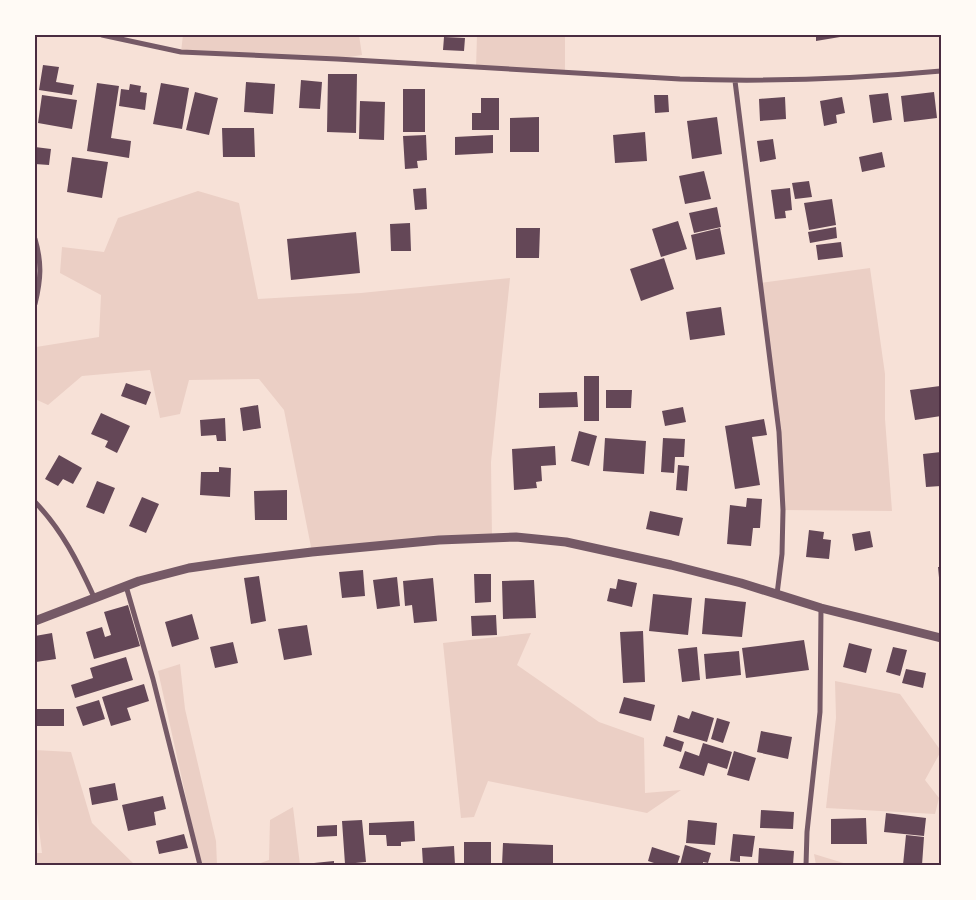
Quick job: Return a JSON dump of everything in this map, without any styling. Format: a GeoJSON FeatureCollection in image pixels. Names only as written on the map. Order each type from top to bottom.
{"type":"FeatureCollection","features":[{"type":"Feature","properties":{"kind":"street"},"geometry":{"type":"LineString","coordinates":[[102,35],[181,52],[735,82],[848,78],[941,71]]}},
{"type":"Feature","properties":{"kind":"street"},"geometry":{"type":"LineString","coordinates":[[735,82],[780,432],[783,510],[782,554],[777,594]]}},
{"type":"Feature","properties":{"kind":"street"},"geometry":{"type":"LineString","coordinates":[[35,239],[41,273],[35,304]]}},
{"type":"Feature","properties":{"kind":"street"},"geometry":{"type":"LineString","coordinates":[[35,502],[48,515],[68,544],[94,597]]}},
{"type":"Feature","properties":{"kind":"street"},"geometry":{"type":"LineString","coordinates":[[35,621],[94,597],[189,568],[238,561],[439,540],[516,537],[566,542],[608,550],[707,574],[821,608],[941,638]]}},
{"type":"Feature","properties":{"kind":"street"},"geometry":{"type":"LineString","coordinates":[[126,586],[153,679],[200,865]]}},
{"type":"Feature","properties":{"kind":"street"},"geometry":{"type":"LineString","coordinates":[[806,865],[807,832],[820,712],[821,608]]}},
{"type":"Feature","properties":{"kind":"shaded area"},"geometry":{"type":"Polygon","coordinates":[[[183,35],[359,35],[362,55],[337,59],[181,52],[183,35]]]}},
{"type":"Feature","properties":{"kind":"shaded area"},"geometry":{"type":"Polygon","coordinates":[[[477,35],[565,35],[565,74],[476,69],[477,35]]]}},
{"type":"Feature","properties":{"kind":"shaded area"},"geometry":{"type":"Polygon","coordinates":[[[198,191],[239,203],[258,299],[361,293],[510,278],[491,462],[492,537],[312,552],[284,410],[259,379],[189,380],[180,414],[160,418],[150,370],[82,376],[48,405],[35,399],[36,347],[99,337],[101,295],[60,273],[62,247],[104,252],[118,218],[198,191]]]}},
{"type":"Feature","properties":{"kind":"shaded area"},"geometry":{"type":"Polygon","coordinates":[[[870,268],[885,374],[885,419],[892,511],[783,510],[779,432],[760,283],[870,268]]]}},
{"type":"Feature","properties":{"kind":"shaded area"},"geometry":{"type":"Polygon","coordinates":[[[531,633],[517,665],[599,722],[644,738],[645,793],[681,790],[647,813],[488,781],[474,817],[461,818],[443,643],[531,633]]]}},
{"type":"Feature","properties":{"kind":"shaded area"},"geometry":{"type":"Polygon","coordinates":[[[180,664],[185,709],[216,841],[217,865],[201,865],[158,671],[180,664]]]}},
{"type":"Feature","properties":{"kind":"shaded area"},"geometry":{"type":"Polygon","coordinates":[[[835,681],[900,694],[941,751],[925,780],[939,798],[935,814],[826,808],[836,718],[835,681]]]}},
{"type":"Feature","properties":{"kind":"shaded area"},"geometry":{"type":"Polygon","coordinates":[[[35,750],[71,752],[92,823],[135,865],[35,865],[35,853],[42,853],[35,797],[35,750]]]}},
{"type":"Feature","properties":{"kind":"shaded area"},"geometry":{"type":"Polygon","coordinates":[[[293,807],[300,865],[255,865],[269,860],[270,820],[293,807]]]}},
{"type":"Feature","properties":{"kind":"shaded area"},"geometry":{"type":"Polygon","coordinates":[[[814,854],[850,865],[816,865],[814,854]]]}},
{"type":"Feature","properties":{"kind":"building"},"geometry":{"type":"Polygon","coordinates":[[[816,35],[846,35],[846,36],[816,41],[816,35]]]}},
{"type":"Feature","properties":{"kind":"building"},"geometry":{"type":"Polygon","coordinates":[[[444,37],[465,38],[464,51],[443,50],[444,37]]]}},
{"type":"Feature","properties":{"kind":"building"},"geometry":{"type":"Polygon","coordinates":[[[43,65],[59,67],[56,82],[74,85],[72,95],[39,90],[43,65]]]}},
{"type":"Feature","properties":{"kind":"building"},"geometry":{"type":"Polygon","coordinates":[[[328,74],[357,74],[356,133],[327,132],[328,74]]]}},
{"type":"Feature","properties":{"kind":"building"},"geometry":{"type":"Polygon","coordinates":[[[301,80],[322,82],[320,109],[299,108],[301,80]]]}},
{"type":"Feature","properties":{"kind":"building"},"geometry":{"type":"Polygon","coordinates":[[[246,82],[275,84],[273,114],[244,112],[246,82]]]}},
{"type":"Feature","properties":{"kind":"building"},"geometry":{"type":"Polygon","coordinates":[[[97,83],[119,86],[111,138],[131,141],[129,158],[87,151],[97,83]]]}},
{"type":"Feature","properties":{"kind":"building"},"geometry":{"type":"Polygon","coordinates":[[[161,83],[189,88],[182,129],[153,124],[161,83]]]}},
{"type":"Feature","properties":{"kind":"building"},"geometry":{"type":"Polygon","coordinates":[[[130,84],[141,86],[140,92],[147,93],[145,110],[119,106],[121,89],[129,90],[130,84]]]}},
{"type":"Feature","properties":{"kind":"building"},"geometry":{"type":"Polygon","coordinates":[[[403,89],[425,89],[425,132],[403,132],[403,89]]]}},
{"type":"Feature","properties":{"kind":"building"},"geometry":{"type":"Polygon","coordinates":[[[195,92],[218,98],[209,135],[186,130],[195,92]]]}},
{"type":"Feature","properties":{"kind":"building"},"geometry":{"type":"Polygon","coordinates":[[[934,92],[937,118],[904,122],[901,96],[934,92]]]}},
{"type":"Feature","properties":{"kind":"building"},"geometry":{"type":"Polygon","coordinates":[[[888,93],[892,120],[873,123],[869,95],[888,93]]]}},
{"type":"Feature","properties":{"kind":"building"},"geometry":{"type":"Polygon","coordinates":[[[42,95],[77,100],[72,129],[38,123],[42,95]]]}},
{"type":"Feature","properties":{"kind":"building"},"geometry":{"type":"Polygon","coordinates":[[[654,95],[668,95],[669,112],[655,113],[654,95]]]}},
{"type":"Feature","properties":{"kind":"building"},"geometry":{"type":"Polygon","coordinates":[[[785,97],[786,119],[760,121],[759,99],[785,97]]]}},
{"type":"Feature","properties":{"kind":"building"},"geometry":{"type":"Polygon","coordinates":[[[842,97],[845,113],[836,115],[837,123],[824,126],[820,101],[842,97]]]}},
{"type":"Feature","properties":{"kind":"building"},"geometry":{"type":"Polygon","coordinates":[[[481,98],[499,98],[499,130],[472,130],[472,113],[481,113],[481,98]]]}},
{"type":"Feature","properties":{"kind":"building"},"geometry":{"type":"Polygon","coordinates":[[[360,101],[385,102],[384,140],[359,139],[360,101]]]}},
{"type":"Feature","properties":{"kind":"building"},"geometry":{"type":"Polygon","coordinates":[[[539,117],[539,152],[510,152],[510,118],[539,117]]]}},
{"type":"Feature","properties":{"kind":"building"},"geometry":{"type":"Polygon","coordinates":[[[717,117],[722,154],[692,159],[687,121],[717,117]]]}},
{"type":"Feature","properties":{"kind":"building"},"geometry":{"type":"Polygon","coordinates":[[[222,128],[254,128],[255,157],[223,157],[222,128]]]}},
{"type":"Feature","properties":{"kind":"building"},"geometry":{"type":"Polygon","coordinates":[[[645,132],[647,161],[615,163],[613,135],[645,132]]]}},
{"type":"Feature","properties":{"kind":"building"},"geometry":{"type":"Polygon","coordinates":[[[426,135],[427,160],[417,161],[418,168],[405,169],[403,136],[426,135]]]}},
{"type":"Feature","properties":{"kind":"building"},"geometry":{"type":"Polygon","coordinates":[[[493,135],[493,153],[455,155],[455,137],[493,135]]]}},
{"type":"Feature","properties":{"kind":"building"},"geometry":{"type":"Polygon","coordinates":[[[773,139],[776,159],[760,162],[757,141],[773,139]]]}},
{"type":"Feature","properties":{"kind":"building"},"geometry":{"type":"Polygon","coordinates":[[[35,147],[51,149],[49,165],[35,164],[35,147]]]}},
{"type":"Feature","properties":{"kind":"building"},"geometry":{"type":"Polygon","coordinates":[[[882,152],[885,167],[862,172],[859,157],[882,152]]]}},
{"type":"Feature","properties":{"kind":"building"},"geometry":{"type":"Polygon","coordinates":[[[72,157],[108,162],[102,198],[67,192],[72,157]]]}},
{"type":"Feature","properties":{"kind":"building"},"geometry":{"type":"Polygon","coordinates":[[[704,171],[711,199],[685,204],[679,176],[704,171]]]}},
{"type":"Feature","properties":{"kind":"building"},"geometry":{"type":"Polygon","coordinates":[[[809,181],[812,197],[795,199],[792,183],[809,181]]]}},
{"type":"Feature","properties":{"kind":"building"},"geometry":{"type":"Polygon","coordinates":[[[426,188],[427,209],[415,210],[413,189],[426,188]]]}},
{"type":"Feature","properties":{"kind":"building"},"geometry":{"type":"Polygon","coordinates":[[[790,188],[792,210],[785,211],[786,218],[775,219],[771,190],[790,188]]]}},
{"type":"Feature","properties":{"kind":"building"},"geometry":{"type":"Polygon","coordinates":[[[832,199],[836,225],[809,230],[804,203],[832,199]]]}},
{"type":"Feature","properties":{"kind":"building"},"geometry":{"type":"Polygon","coordinates":[[[717,207],[721,227],[694,233],[689,213],[717,207]]]}},
{"type":"Feature","properties":{"kind":"building"},"geometry":{"type":"Polygon","coordinates":[[[678,221],[687,249],[661,257],[652,229],[678,221]]]}},
{"type":"Feature","properties":{"kind":"building"},"geometry":{"type":"Polygon","coordinates":[[[410,223],[411,251],[391,251],[390,224],[410,223]]]}},
{"type":"Feature","properties":{"kind":"building"},"geometry":{"type":"Polygon","coordinates":[[[836,227],[837,238],[810,243],[808,232],[836,227]]]}},
{"type":"Feature","properties":{"kind":"building"},"geometry":{"type":"Polygon","coordinates":[[[516,228],[540,228],[539,258],[516,258],[516,228]]]}},
{"type":"Feature","properties":{"kind":"building"},"geometry":{"type":"Polygon","coordinates":[[[720,228],[725,254],[696,260],[691,235],[720,228]]]}},
{"type":"Feature","properties":{"kind":"building"},"geometry":{"type":"Polygon","coordinates":[[[356,232],[360,273],[291,280],[287,239],[356,232]]]}},
{"type":"Feature","properties":{"kind":"building"},"geometry":{"type":"Polygon","coordinates":[[[841,242],[843,257],[818,260],[816,245],[841,242]]]}},
{"type":"Feature","properties":{"kind":"building"},"geometry":{"type":"Polygon","coordinates":[[[664,258],[674,289],[641,301],[630,269],[664,258]]]}},
{"type":"Feature","properties":{"kind":"building"},"geometry":{"type":"Polygon","coordinates":[[[721,307],[725,335],[690,340],[686,312],[721,307]]]}},
{"type":"Feature","properties":{"kind":"building"},"geometry":{"type":"Polygon","coordinates":[[[584,376],[599,376],[599,421],[584,421],[584,376]]]}},
{"type":"Feature","properties":{"kind":"building"},"geometry":{"type":"Polygon","coordinates":[[[126,383],[151,392],[146,405],[121,396],[126,383]]]}},
{"type":"Feature","properties":{"kind":"building"},"geometry":{"type":"Polygon","coordinates":[[[940,386],[941,416],[915,420],[910,390],[940,386]]]}},
{"type":"Feature","properties":{"kind":"building"},"geometry":{"type":"Polygon","coordinates":[[[606,390],[632,390],[631,408],[606,408],[606,390]]]}},
{"type":"Feature","properties":{"kind":"building"},"geometry":{"type":"Polygon","coordinates":[[[577,392],[578,407],[539,408],[539,393],[577,392]]]}},
{"type":"Feature","properties":{"kind":"building"},"geometry":{"type":"Polygon","coordinates":[[[258,405],[261,428],[243,431],[240,408],[258,405]]]}},
{"type":"Feature","properties":{"kind":"building"},"geometry":{"type":"Polygon","coordinates":[[[683,407],[686,422],[665,426],[662,411],[683,407]]]}},
{"type":"Feature","properties":{"kind":"building"},"geometry":{"type":"Polygon","coordinates":[[[101,413],[130,426],[117,453],[105,447],[108,441],[91,434],[101,413]]]}},
{"type":"Feature","properties":{"kind":"building"},"geometry":{"type":"Polygon","coordinates":[[[225,418],[226,441],[217,441],[216,435],[201,436],[200,420],[225,418]]]}},
{"type":"Feature","properties":{"kind":"building"},"geometry":{"type":"Polygon","coordinates":[[[764,419],[767,435],[752,437],[760,485],[735,489],[725,426],[764,419]]]}},
{"type":"Feature","properties":{"kind":"building"},"geometry":{"type":"Polygon","coordinates":[[[579,431],[597,436],[589,466],[571,461],[579,431]]]}},
{"type":"Feature","properties":{"kind":"building"},"geometry":{"type":"Polygon","coordinates":[[[605,438],[646,441],[644,474],[603,471],[605,438]]]}},
{"type":"Feature","properties":{"kind":"building"},"geometry":{"type":"Polygon","coordinates":[[[663,438],[685,439],[684,457],[675,457],[674,473],[661,472],[663,438]]]}},
{"type":"Feature","properties":{"kind":"building"},"geometry":{"type":"Polygon","coordinates":[[[555,446],[556,465],[541,466],[542,481],[536,482],[537,488],[514,490],[512,449],[555,446]]]}},
{"type":"Feature","properties":{"kind":"building"},"geometry":{"type":"Polygon","coordinates":[[[941,452],[941,486],[926,487],[923,454],[941,452]]]}},
{"type":"Feature","properties":{"kind":"building"},"geometry":{"type":"Polygon","coordinates":[[[59,455],[82,468],[73,484],[63,479],[58,486],[45,479],[59,455]]]}},
{"type":"Feature","properties":{"kind":"building"},"geometry":{"type":"Polygon","coordinates":[[[678,465],[689,466],[687,491],[676,490],[678,465]]]}},
{"type":"Feature","properties":{"kind":"building"},"geometry":{"type":"Polygon","coordinates":[[[219,467],[231,468],[230,497],[200,495],[201,472],[219,472],[219,467]]]}},
{"type":"Feature","properties":{"kind":"building"},"geometry":{"type":"Polygon","coordinates":[[[97,481],[115,488],[104,514],[86,507],[97,481]]]}},
{"type":"Feature","properties":{"kind":"building"},"geometry":{"type":"Polygon","coordinates":[[[287,490],[287,520],[255,520],[254,491],[287,490]]]}},
{"type":"Feature","properties":{"kind":"building"},"geometry":{"type":"Polygon","coordinates":[[[142,497],[159,504],[146,533],[129,526],[142,497]]]}},
{"type":"Feature","properties":{"kind":"building"},"geometry":{"type":"Polygon","coordinates":[[[747,498],[762,499],[760,528],[753,528],[751,546],[727,544],[730,505],[746,507],[747,498]]]}},
{"type":"Feature","properties":{"kind":"building"},"geometry":{"type":"Polygon","coordinates":[[[650,511],[683,518],[679,536],[646,529],[650,511]]]}},
{"type":"Feature","properties":{"kind":"building"},"geometry":{"type":"Polygon","coordinates":[[[809,530],[824,532],[823,539],[831,540],[829,559],[806,557],[809,530]]]}},
{"type":"Feature","properties":{"kind":"building"},"geometry":{"type":"Polygon","coordinates":[[[870,531],[873,547],[855,551],[852,534],[870,531]]]}},
{"type":"Feature","properties":{"kind":"building"},"geometry":{"type":"Polygon","coordinates":[[[938,567],[941,567],[941,588],[940,588],[938,567]]]}},
{"type":"Feature","properties":{"kind":"building"},"geometry":{"type":"Polygon","coordinates":[[[363,570],[365,596],[342,598],[339,572],[363,570]]]}},
{"type":"Feature","properties":{"kind":"building"},"geometry":{"type":"Polygon","coordinates":[[[474,574],[491,574],[491,602],[475,603],[474,574]]]}},
{"type":"Feature","properties":{"kind":"building"},"geometry":{"type":"Polygon","coordinates":[[[259,576],[266,621],[251,624],[244,578],[259,576]]]}},
{"type":"Feature","properties":{"kind":"building"},"geometry":{"type":"Polygon","coordinates":[[[397,577],[400,606],[377,609],[373,580],[397,577]]]}},
{"type":"Feature","properties":{"kind":"building"},"geometry":{"type":"Polygon","coordinates":[[[433,578],[437,621],[414,623],[412,605],[405,606],[403,581],[433,578]]]}},
{"type":"Feature","properties":{"kind":"building"},"geometry":{"type":"Polygon","coordinates":[[[618,579],[637,583],[632,607],[607,601],[610,588],[616,589],[618,579]]]}},
{"type":"Feature","properties":{"kind":"building"},"geometry":{"type":"Polygon","coordinates":[[[534,580],[536,618],[503,619],[502,581],[534,580]]]}},
{"type":"Feature","properties":{"kind":"building"},"geometry":{"type":"Polygon","coordinates":[[[653,594],[692,598],[688,635],[649,631],[653,594]]]}},
{"type":"Feature","properties":{"kind":"building"},"geometry":{"type":"Polygon","coordinates":[[[705,598],[746,602],[742,637],[702,634],[705,598]]]}},
{"type":"Feature","properties":{"kind":"building"},"geometry":{"type":"Polygon","coordinates":[[[128,605],[140,646],[94,659],[86,632],[102,627],[105,637],[111,635],[104,612],[128,605]]]}},
{"type":"Feature","properties":{"kind":"building"},"geometry":{"type":"Polygon","coordinates":[[[192,614],[199,639],[172,647],[165,622],[192,614]]]}},
{"type":"Feature","properties":{"kind":"building"},"geometry":{"type":"Polygon","coordinates":[[[496,615],[497,635],[472,636],[471,616],[496,615]]]}},
{"type":"Feature","properties":{"kind":"building"},"geometry":{"type":"Polygon","coordinates":[[[307,625],[312,655],[284,660],[278,629],[307,625]]]}},
{"type":"Feature","properties":{"kind":"building"},"geometry":{"type":"Polygon","coordinates":[[[643,631],[645,682],[623,683],[620,632],[643,631]]]}},
{"type":"Feature","properties":{"kind":"building"},"geometry":{"type":"Polygon","coordinates":[[[52,633],[56,659],[36,662],[35,636],[52,633]]]}},
{"type":"Feature","properties":{"kind":"building"},"geometry":{"type":"Polygon","coordinates":[[[804,640],[809,670],[746,678],[742,648],[804,640]]]}},
{"type":"Feature","properties":{"kind":"building"},"geometry":{"type":"Polygon","coordinates":[[[233,642],[238,663],[215,668],[210,647],[233,642]]]}},
{"type":"Feature","properties":{"kind":"building"},"geometry":{"type":"Polygon","coordinates":[[[849,643],[872,649],[866,673],[843,667],[849,643]]]}},
{"type":"Feature","properties":{"kind":"building"},"geometry":{"type":"Polygon","coordinates":[[[697,647],[700,680],[682,682],[678,649],[697,647]]]}},
{"type":"Feature","properties":{"kind":"building"},"geometry":{"type":"Polygon","coordinates":[[[893,647],[907,650],[900,676],[886,672],[893,647]]]}},
{"type":"Feature","properties":{"kind":"building"},"geometry":{"type":"Polygon","coordinates":[[[739,651],[741,675],[706,679],[704,654],[739,651]]]}},
{"type":"Feature","properties":{"kind":"building"},"geometry":{"type":"Polygon","coordinates":[[[126,657],[133,680],[75,698],[71,685],[93,678],[90,668],[126,657]]]}},
{"type":"Feature","properties":{"kind":"building"},"geometry":{"type":"Polygon","coordinates":[[[906,669],[926,673],[923,688],[902,683],[906,669]]]}},
{"type":"Feature","properties":{"kind":"building"},"geometry":{"type":"Polygon","coordinates":[[[144,684],[149,701],[127,708],[131,720],[111,726],[102,697],[144,684]]]}},
{"type":"Feature","properties":{"kind":"building"},"geometry":{"type":"Polygon","coordinates":[[[624,697],[655,705],[651,721],[619,713],[624,697]]]}},
{"type":"Feature","properties":{"kind":"building"},"geometry":{"type":"Polygon","coordinates":[[[99,700],[105,719],[83,726],[76,707],[99,700]]]}},
{"type":"Feature","properties":{"kind":"building"},"geometry":{"type":"Polygon","coordinates":[[[35,709],[64,709],[64,726],[35,726],[35,709]]]}},
{"type":"Feature","properties":{"kind":"building"},"geometry":{"type":"Polygon","coordinates":[[[692,711],[714,718],[707,742],[673,732],[678,715],[689,719],[692,711]]]}},
{"type":"Feature","properties":{"kind":"building"},"geometry":{"type":"Polygon","coordinates":[[[717,718],[730,722],[723,743],[711,739],[717,718]]]}},
{"type":"Feature","properties":{"kind":"building"},"geometry":{"type":"Polygon","coordinates":[[[761,731],[792,737],[788,759],[757,752],[761,731]]]}},
{"type":"Feature","properties":{"kind":"building"},"geometry":{"type":"Polygon","coordinates":[[[666,736],[684,742],[681,752],[663,746],[666,736]]]}},
{"type":"Feature","properties":{"kind":"building"},"geometry":{"type":"Polygon","coordinates":[[[703,743],[732,752],[727,769],[708,763],[704,776],[679,768],[685,751],[699,756],[703,743]]]}},
{"type":"Feature","properties":{"kind":"building"},"geometry":{"type":"Polygon","coordinates":[[[734,751],[756,758],[749,781],[727,775],[734,751]]]}},
{"type":"Feature","properties":{"kind":"building"},"geometry":{"type":"Polygon","coordinates":[[[115,783],[118,800],[92,805],[89,788],[115,783]]]}},
{"type":"Feature","properties":{"kind":"building"},"geometry":{"type":"Polygon","coordinates":[[[163,796],[166,809],[154,812],[156,825],[128,831],[122,805],[163,796]]]}},
{"type":"Feature","properties":{"kind":"building"},"geometry":{"type":"Polygon","coordinates":[[[761,810],[794,812],[793,829],[760,828],[761,810]]]}},
{"type":"Feature","properties":{"kind":"building"},"geometry":{"type":"Polygon","coordinates":[[[886,813],[926,818],[924,836],[884,832],[886,813]]]}},
{"type":"Feature","properties":{"kind":"building"},"geometry":{"type":"Polygon","coordinates":[[[866,818],[867,844],[831,844],[831,819],[866,818]]]}},
{"type":"Feature","properties":{"kind":"building"},"geometry":{"type":"Polygon","coordinates":[[[362,820],[366,862],[345,864],[342,821],[362,820]]]}},
{"type":"Feature","properties":{"kind":"building"},"geometry":{"type":"Polygon","coordinates":[[[688,820],[717,823],[715,845],[686,843],[688,820]]]}},
{"type":"Feature","properties":{"kind":"building"},"geometry":{"type":"Polygon","coordinates":[[[414,821],[415,841],[401,842],[401,846],[387,846],[386,835],[369,835],[369,823],[414,821]]]}},
{"type":"Feature","properties":{"kind":"building"},"geometry":{"type":"Polygon","coordinates":[[[337,825],[337,836],[317,837],[317,826],[337,825]]]}},
{"type":"Feature","properties":{"kind":"building"},"geometry":{"type":"Polygon","coordinates":[[[184,834],[188,848],[159,854],[156,841],[184,834]]]}},
{"type":"Feature","properties":{"kind":"building"},"geometry":{"type":"Polygon","coordinates":[[[733,834],[755,836],[752,857],[740,856],[740,862],[730,861],[733,834]]]}},
{"type":"Feature","properties":{"kind":"building"},"geometry":{"type":"Polygon","coordinates":[[[906,835],[924,837],[922,865],[903,865],[906,835]]]}},
{"type":"Feature","properties":{"kind":"building"},"geometry":{"type":"Polygon","coordinates":[[[464,842],[491,842],[491,865],[464,865],[464,842]]]}},
{"type":"Feature","properties":{"kind":"building"},"geometry":{"type":"Polygon","coordinates":[[[503,843],[553,845],[553,865],[502,865],[503,843]]]}},
{"type":"Feature","properties":{"kind":"building"},"geometry":{"type":"Polygon","coordinates":[[[685,845],[711,853],[708,863],[703,862],[703,865],[680,865],[685,845]]]}},
{"type":"Feature","properties":{"kind":"building"},"geometry":{"type":"Polygon","coordinates":[[[454,846],[455,865],[423,865],[422,848],[454,846]]]}},
{"type":"Feature","properties":{"kind":"building"},"geometry":{"type":"Polygon","coordinates":[[[652,847],[680,856],[677,865],[660,865],[648,861],[652,847]]]}},
{"type":"Feature","properties":{"kind":"building"},"geometry":{"type":"Polygon","coordinates":[[[759,848],[794,851],[793,865],[758,865],[759,848]]]}},
{"type":"Feature","properties":{"kind":"building"},"geometry":{"type":"Polygon","coordinates":[[[334,861],[334,865],[314,865],[314,863],[334,861]]]}}]}
